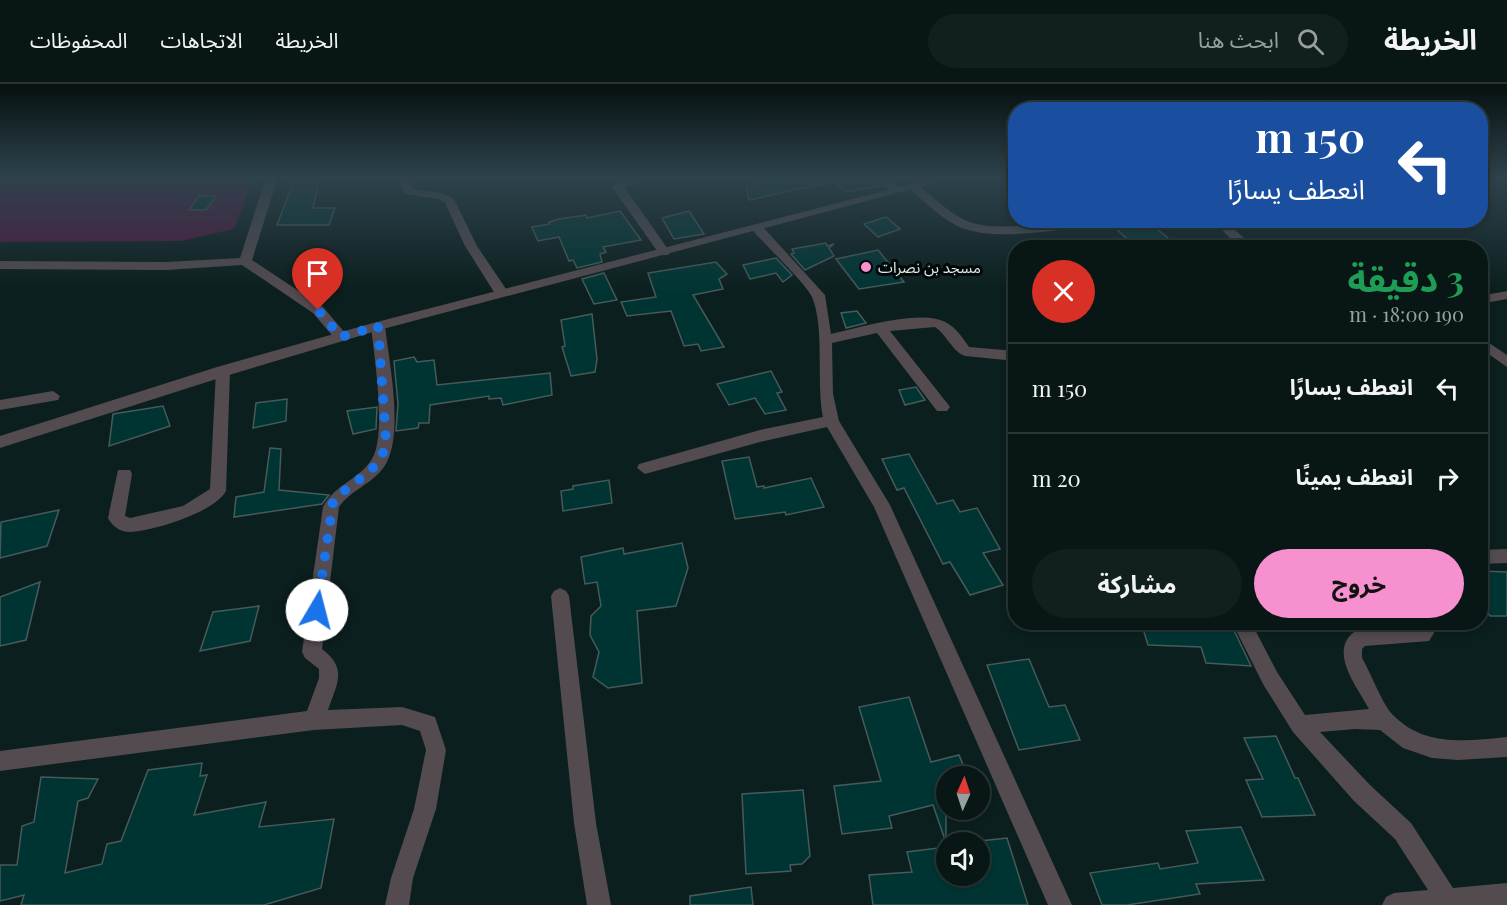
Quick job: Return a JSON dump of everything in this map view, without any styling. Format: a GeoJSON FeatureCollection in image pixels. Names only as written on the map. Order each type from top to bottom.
{"type":"FeatureCollection","features":[{"type":"Feature","properties":{"kind":"street"},"geometry":{"type":"LineString","coordinates":[[244,261],[259,215]]}},
{"type":"Feature","properties":{"kind":"street"},"geometry":{"type":"LineString","coordinates":[[457,215],[471,246],[501,292]]}},
{"type":"Feature","properties":{"kind":"street"},"geometry":{"type":"LineString","coordinates":[[638,215],[664,252]]}},
{"type":"Feature","properties":{"kind":"street"},"geometry":{"type":"LineString","coordinates":[[0,442],[223,371],[378,326],[501,292],[806,215]]}},
{"type":"Feature","properties":{"kind":"street"},"geometry":{"type":"LineString","coordinates":[[949,215],[969,226],[1008,227]]}},
{"type":"Feature","properties":{"kind":"street"},"geometry":{"type":"LineString","coordinates":[[1227,228],[1239,240]]}},
{"type":"Feature","properties":{"kind":"street"},"geometry":{"type":"LineString","coordinates":[[758,229],[818,295],[824,320],[826,394],[831,421],[882,506],[1060,905]]}},
{"type":"Feature","properties":{"kind":"street"},"geometry":{"type":"LineString","coordinates":[[0,264],[166,266],[244,261],[318,310],[341,337]]}},
{"type":"Feature","properties":{"kind":"street"},"geometry":{"type":"LineString","coordinates":[[1488,299],[1507,295]]}},
{"type":"Feature","properties":{"kind":"street"},"geometry":{"type":"LineString","coordinates":[[825,340],[920,322],[938,322],[947,329],[965,351],[1008,355]]}},
{"type":"Feature","properties":{"kind":"street"},"geometry":{"type":"LineString","coordinates":[[314,720],[329,678],[328,665],[312,652],[332,507],[337,498],[377,465],[384,453],[386,427],[378,326]]}},
{"type":"Feature","properties":{"kind":"street"},"geometry":{"type":"LineString","coordinates":[[880,329],[942,407]]}},
{"type":"Feature","properties":{"kind":"street"},"geometry":{"type":"LineString","coordinates":[[1488,347],[1506,359]]}},
{"type":"Feature","properties":{"kind":"street"},"geometry":{"type":"LineString","coordinates":[[124,474],[116,518],[121,523],[130,525],[198,507],[210,501],[218,491],[223,371]]}},
{"type":"Feature","properties":{"kind":"street"},"geometry":{"type":"LineString","coordinates":[[0,405],[53,396]]}},
{"type":"Feature","properties":{"kind":"street"},"geometry":{"type":"LineString","coordinates":[[645,468],[744,442],[778,430],[831,421]]}},
{"type":"Feature","properties":{"kind":"street"},"geometry":{"type":"LineString","coordinates":[[1488,557],[1507,556]]}},
{"type":"Feature","properties":{"kind":"street"},"geometry":{"type":"LineString","coordinates":[[560,596],[585,823],[598,905]]}},
{"type":"Feature","properties":{"kind":"street"},"geometry":{"type":"LineString","coordinates":[[1245,630],[1270,678],[1300,725],[1362,794],[1403,831],[1447,900]]}},
{"type":"Feature","properties":{"kind":"street"},"geometry":{"type":"LineString","coordinates":[[1425,630],[1422,635],[1361,638],[1354,642],[1353,659],[1385,721],[1409,741],[1425,748],[1480,750],[1507,747]]}},
{"type":"Feature","properties":{"kind":"street"},"geometry":{"type":"LineString","coordinates":[[0,761],[314,720],[402,716],[429,724],[436,750],[425,809],[402,878],[397,905]]}},
{"type":"Feature","properties":{"kind":"street"},"geometry":{"type":"LineString","coordinates":[[1300,725],[1351,720],[1385,721]]}},
{"type":"Feature","properties":{"kind":"street"},"geometry":{"type":"LineString","coordinates":[[1394,905],[1447,900],[1494,899]]}},
{"type":"Feature","properties":{"kind":"shaded area"},"geometry":{"type":"Polygon","coordinates":[[[0,215],[239,215],[234,229],[181,241],[0,242],[0,215]]]}},
{"type":"Feature","properties":{"kind":"building"},"geometry":{"type":"Polygon","coordinates":[[[281,215],[332,215],[329,225],[277,225],[281,215]]]}},
{"type":"Feature","properties":{"kind":"building"},"geometry":{"type":"Polygon","coordinates":[[[584,215],[587,218],[623,215],[641,240],[603,247],[606,252],[600,254],[602,262],[577,268],[573,260],[569,261],[559,237],[538,241],[532,227],[550,224],[549,222],[559,219],[584,215]]]}},
{"type":"Feature","properties":{"kind":"building"},"geometry":{"type":"Polygon","coordinates":[[[692,215],[704,234],[674,239],[662,218],[692,215]]]}},
{"type":"Feature","properties":{"kind":"building"},"geometry":{"type":"Polygon","coordinates":[[[886,217],[900,229],[878,237],[864,224],[886,217]]]}},
{"type":"Feature","properties":{"kind":"building"},"geometry":{"type":"Polygon","coordinates":[[[1115,228],[1156,228],[1171,240],[1128,240],[1115,228]]]}},
{"type":"Feature","properties":{"kind":"building"},"geometry":{"type":"Polygon","coordinates":[[[826,243],[827,246],[834,244],[829,248],[834,256],[805,270],[791,254],[794,253],[792,249],[826,243]]]}},
{"type":"Feature","properties":{"kind":"building"},"geometry":{"type":"Polygon","coordinates":[[[878,250],[904,282],[859,289],[836,259],[878,250]]]}},
{"type":"Feature","properties":{"kind":"building"},"geometry":{"type":"Polygon","coordinates":[[[776,258],[792,275],[783,282],[776,273],[750,279],[743,265],[776,258]]]}},
{"type":"Feature","properties":{"kind":"building"},"geometry":{"type":"Polygon","coordinates":[[[716,262],[727,274],[719,279],[723,289],[693,295],[724,347],[701,351],[698,344],[684,346],[671,311],[627,316],[621,302],[656,297],[648,273],[716,262]]]}},
{"type":"Feature","properties":{"kind":"building"},"geometry":{"type":"Polygon","coordinates":[[[604,273],[617,300],[594,304],[582,279],[604,273]]]}},
{"type":"Feature","properties":{"kind":"building"},"geometry":{"type":"Polygon","coordinates":[[[857,311],[866,323],[846,328],[841,313],[857,311]]]}},
{"type":"Feature","properties":{"kind":"building"},"geometry":{"type":"Polygon","coordinates":[[[592,314],[597,359],[595,372],[571,376],[562,347],[565,346],[561,320],[592,314]]]}},
{"type":"Feature","properties":{"kind":"building"},"geometry":{"type":"Polygon","coordinates":[[[414,357],[417,362],[434,360],[437,385],[550,373],[552,395],[503,405],[501,398],[489,399],[489,396],[430,405],[429,423],[419,423],[418,428],[396,431],[398,404],[394,361],[414,357]]]}},
{"type":"Feature","properties":{"kind":"building"},"geometry":{"type":"Polygon","coordinates":[[[771,371],[782,392],[777,393],[786,410],[765,414],[755,398],[729,405],[717,384],[771,371]]]}},
{"type":"Feature","properties":{"kind":"building"},"geometry":{"type":"Polygon","coordinates":[[[916,387],[925,400],[905,405],[899,390],[916,387]]]}},
{"type":"Feature","properties":{"kind":"building"},"geometry":{"type":"Polygon","coordinates":[[[287,399],[286,421],[253,428],[256,403],[287,399]]]}},
{"type":"Feature","properties":{"kind":"building"},"geometry":{"type":"Polygon","coordinates":[[[163,406],[170,426],[109,446],[113,414],[163,406]]]}},
{"type":"Feature","properties":{"kind":"building"},"geometry":{"type":"Polygon","coordinates":[[[377,407],[376,429],[353,434],[347,411],[377,407]]]}},
{"type":"Feature","properties":{"kind":"building"},"geometry":{"type":"Polygon","coordinates":[[[270,448],[281,449],[279,490],[329,495],[322,504],[234,517],[236,497],[264,492],[270,448]]]}},
{"type":"Feature","properties":{"kind":"building"},"geometry":{"type":"Polygon","coordinates":[[[909,454],[937,504],[953,500],[960,512],[977,508],[1000,549],[983,553],[1003,585],[970,595],[950,562],[943,564],[904,488],[897,490],[882,459],[909,454]]]}},
{"type":"Feature","properties":{"kind":"building"},"geometry":{"type":"Polygon","coordinates":[[[749,457],[757,487],[764,486],[764,488],[811,478],[824,507],[786,515],[785,512],[735,519],[722,461],[749,457]]]}},
{"type":"Feature","properties":{"kind":"building"},"geometry":{"type":"Polygon","coordinates":[[[609,480],[612,503],[563,511],[561,491],[573,489],[573,486],[609,480]]]}},
{"type":"Feature","properties":{"kind":"building"},"geometry":{"type":"Polygon","coordinates":[[[59,510],[47,546],[0,558],[1,522],[59,510]]]}},
{"type":"Feature","properties":{"kind":"building"},"geometry":{"type":"Polygon","coordinates":[[[682,543],[688,568],[676,606],[637,611],[642,683],[608,688],[593,677],[599,652],[590,635],[591,616],[601,606],[597,582],[585,584],[581,557],[623,548],[624,554],[682,543]]]}},
{"type":"Feature","properties":{"kind":"building"},"geometry":{"type":"Polygon","coordinates":[[[1488,571],[1507,572],[1507,616],[1490,616],[1488,613],[1488,571]]]}},
{"type":"Feature","properties":{"kind":"building"},"geometry":{"type":"Polygon","coordinates":[[[40,582],[26,640],[0,646],[0,597],[40,582]]]}},
{"type":"Feature","properties":{"kind":"building"},"geometry":{"type":"Polygon","coordinates":[[[259,606],[250,641],[200,651],[213,612],[259,606]]]}},
{"type":"Feature","properties":{"kind":"building"},"geometry":{"type":"Polygon","coordinates":[[[1143,630],[1234,630],[1251,666],[1206,663],[1201,647],[1148,645],[1143,630]]]}},
{"type":"Feature","properties":{"kind":"building"},"geometry":{"type":"Polygon","coordinates":[[[1029,659],[1049,707],[1065,705],[1080,740],[1019,750],[987,665],[1029,659]]]}},
{"type":"Feature","properties":{"kind":"building"},"geometry":{"type":"Polygon","coordinates":[[[909,697],[931,762],[959,755],[964,766],[936,766],[936,814],[933,805],[889,816],[892,828],[842,834],[834,786],[881,781],[859,707],[909,697]]]}},
{"type":"Feature","properties":{"kind":"building"},"geometry":{"type":"Polygon","coordinates":[[[1276,736],[1315,815],[1262,817],[1246,780],[1263,779],[1244,738],[1276,736]]]}},
{"type":"Feature","properties":{"kind":"building"},"geometry":{"type":"Polygon","coordinates":[[[202,763],[200,776],[207,775],[194,815],[266,802],[259,827],[334,819],[321,888],[264,905],[21,905],[24,895],[0,901],[0,865],[17,865],[22,826],[34,822],[41,777],[98,779],[88,798],[78,801],[65,873],[102,864],[107,844],[121,841],[148,770],[202,763]]]}},
{"type":"Feature","properties":{"kind":"building"},"geometry":{"type":"Polygon","coordinates":[[[803,790],[810,856],[802,864],[790,865],[791,871],[746,874],[742,794],[803,790]]]}},
{"type":"Feature","properties":{"kind":"building"},"geometry":{"type":"Polygon","coordinates":[[[938,820],[946,820],[946,832],[942,832],[938,820]]]}},
{"type":"Feature","properties":{"kind":"building"},"geometry":{"type":"Polygon","coordinates":[[[1241,827],[1264,880],[1196,884],[1200,894],[1127,905],[1102,905],[1090,873],[1158,863],[1160,869],[1198,863],[1186,831],[1241,827]]]}},
{"type":"Feature","properties":{"kind":"building"},"geometry":{"type":"Polygon","coordinates":[[[1007,838],[1028,905],[873,905],[869,875],[912,872],[907,852],[936,848],[936,886],[990,886],[990,840],[1007,838]]]}},
{"type":"Feature","properties":{"kind":"building"},"geometry":{"type":"Polygon","coordinates":[[[751,887],[753,905],[690,905],[690,896],[751,887]]]}},
{"type":"Feature","properties":{"kind":"place","name":"مسجد بن نصرات"},"geometry":{"type":"Point","coordinates":[866,267]}},
{"type":"Feature","properties":{"kind":"route"},"geometry":{"type":"LineString","coordinates":[[317,610],[333,502],[377,465],[384,453],[386,441],[378,326],[341,337],[318,310]]}}]}
